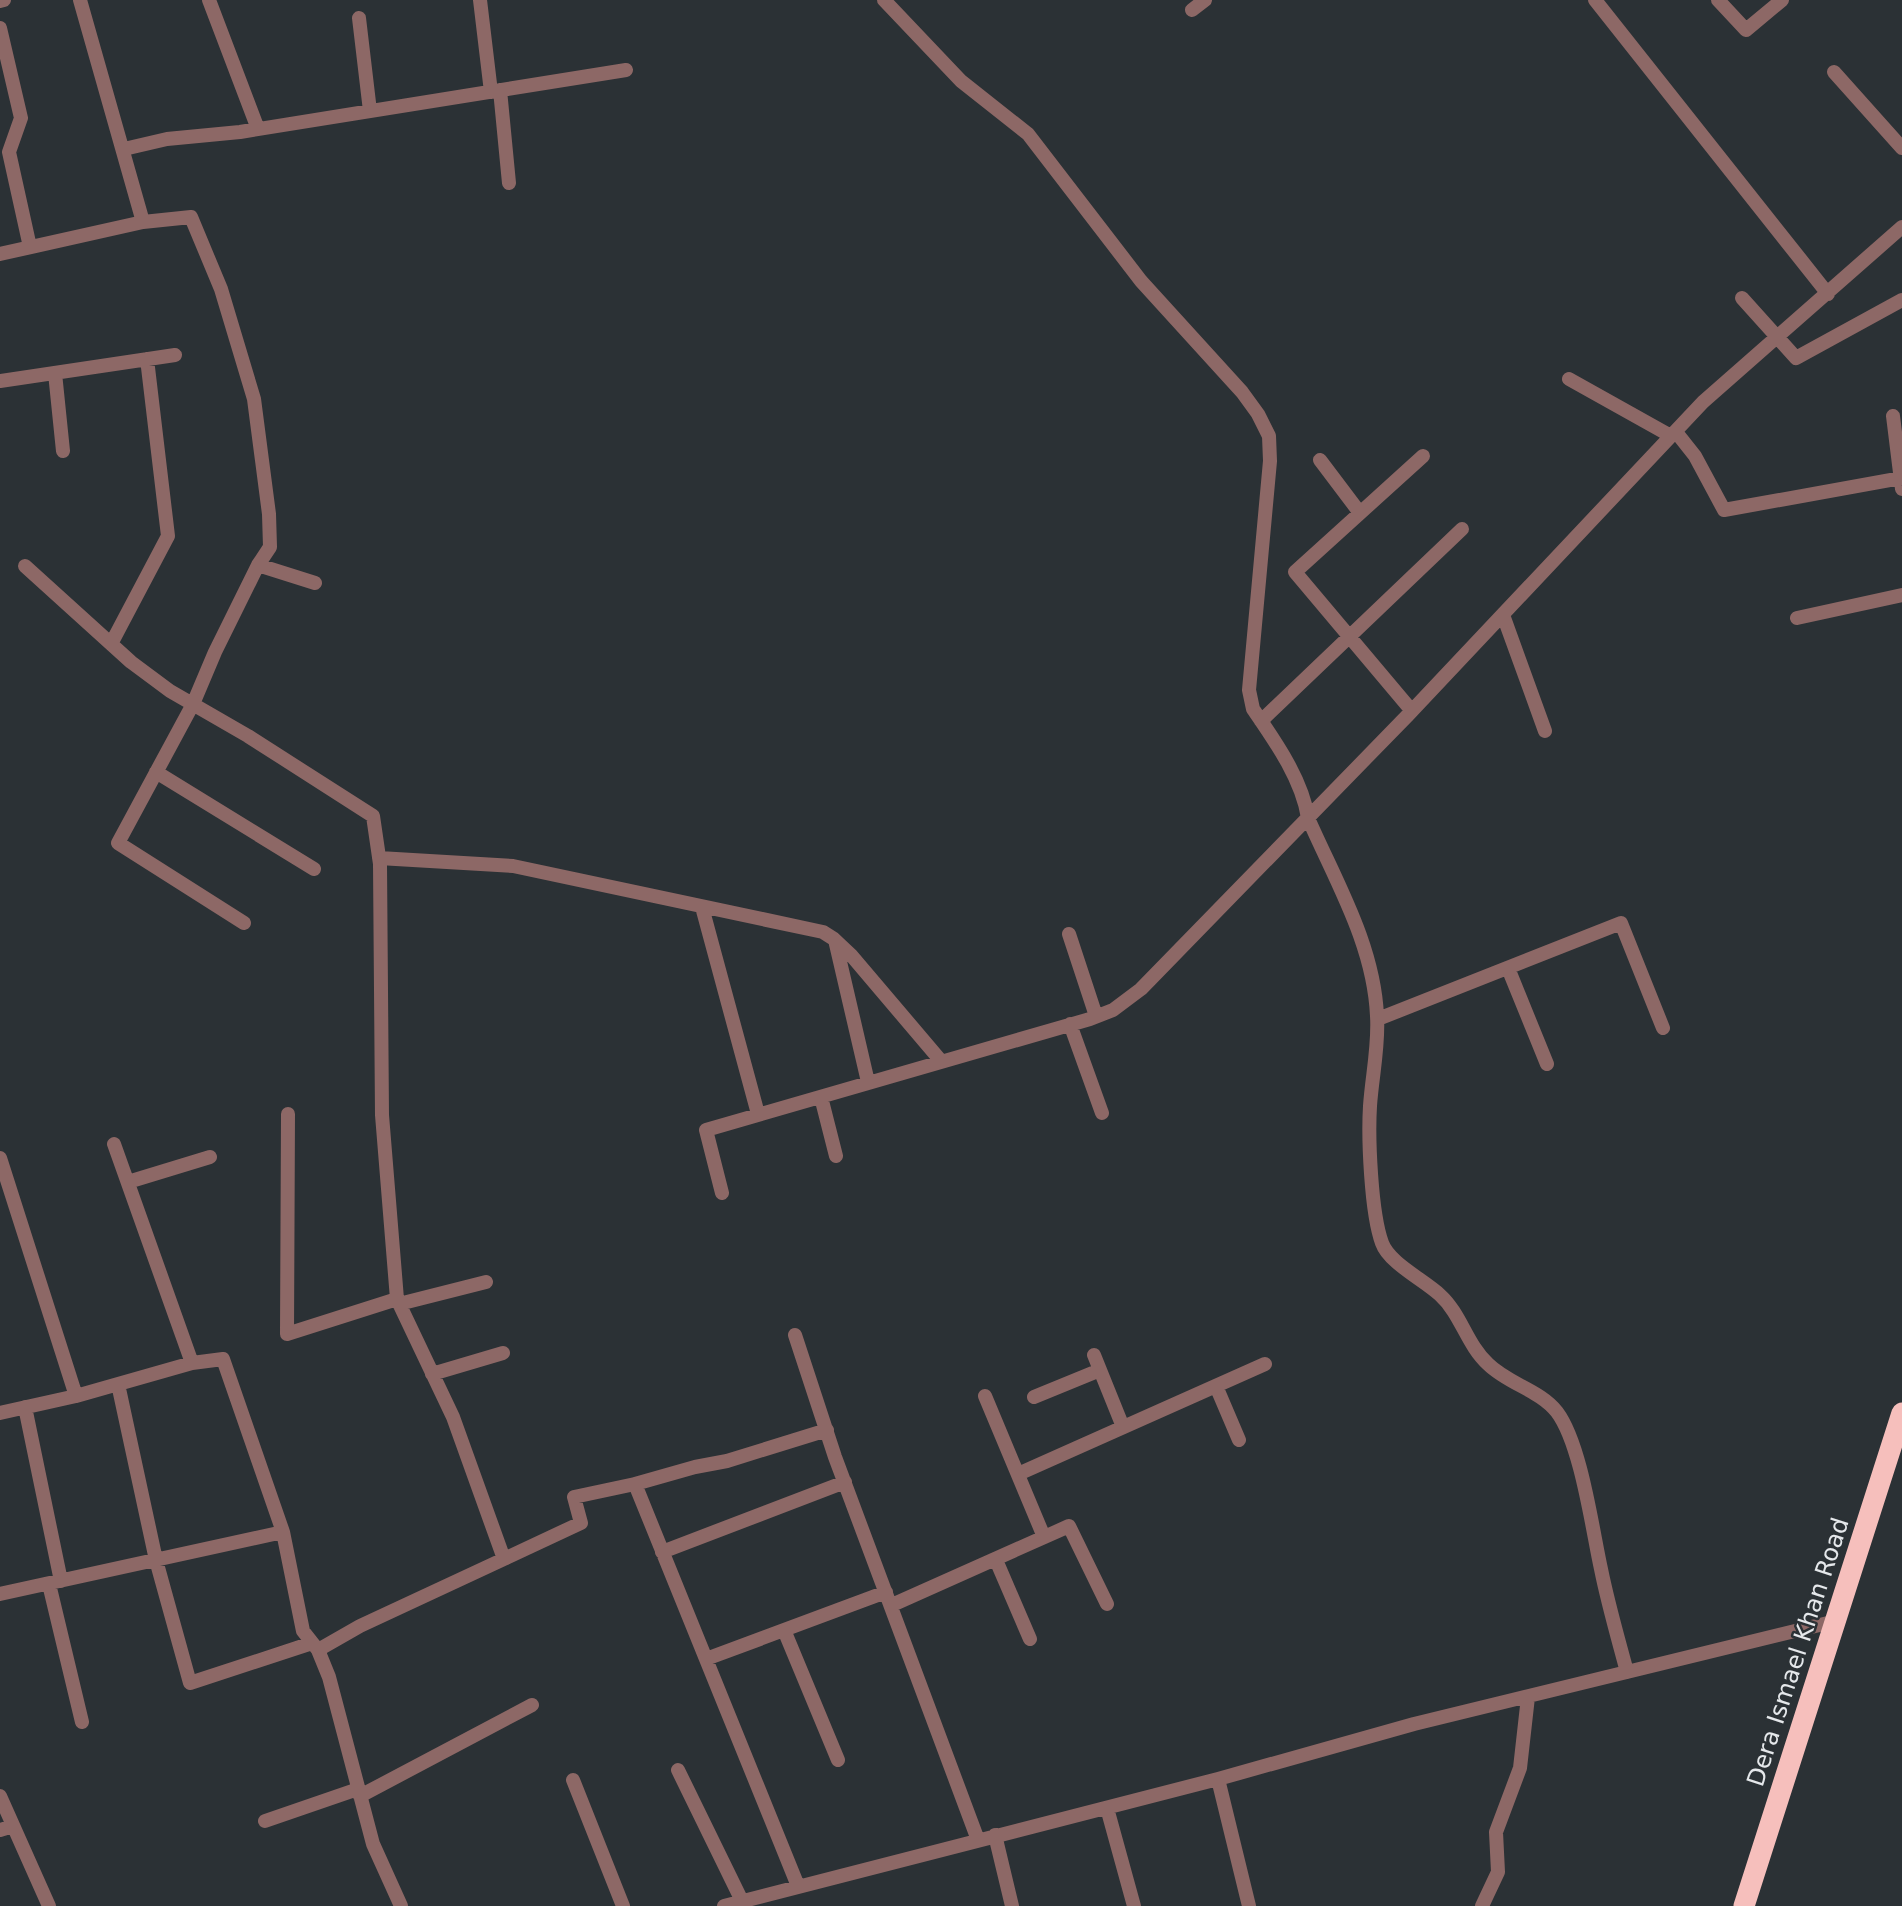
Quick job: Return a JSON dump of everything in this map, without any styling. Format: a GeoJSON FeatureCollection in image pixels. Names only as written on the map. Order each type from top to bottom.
{"type":"FeatureCollection","features":[{"type":"Feature","properties":{"kind":"highway","name":"Dera Ismael Khan Road"},"geometry":{"type":"LineString","coordinates":[[1744,1906],[1902,1413]]}},
{"type":"Feature","properties":{"kind":"street"},"geometry":{"type":"LineString","coordinates":[[80,0],[143,222]]}},
{"type":"Feature","properties":{"kind":"street"},"geometry":{"type":"LineString","coordinates":[[209,0],[258,129]]}},
{"type":"Feature","properties":{"kind":"street"},"geometry":{"type":"LineString","coordinates":[[480,0],[509,183]]}},
{"type":"Feature","properties":{"kind":"street"},"geometry":{"type":"LineString","coordinates":[[884,0],[961,81],[1028,134],[1141,281],[1242,392],[1265,425],[1269,436],[1270,461],[1250,690],[1253,709],[1294,776],[1306,802],[1308,818],[1365,947],[1374,978],[1378,1019],[1369,1109],[1373,1199],[1381,1242],[1387,1252],[1442,1296],[1488,1364],[1509,1381],[1544,1400],[1560,1416],[1576,1452],[1602,1574],[1627,1672]]}},
{"type":"Feature","properties":{"kind":"street"},"geometry":{"type":"LineString","coordinates":[[1192,10],[1205,0]]}},
{"type":"Feature","properties":{"kind":"street"},"geometry":{"type":"LineString","coordinates":[[1595,0],[1828,294]]}},
{"type":"Feature","properties":{"kind":"street"},"geometry":{"type":"LineString","coordinates":[[1718,0],[1746,30],[1782,0]]}},
{"type":"Feature","properties":{"kind":"street"},"geometry":{"type":"LineString","coordinates":[[359,18],[370,111]]}},
{"type":"Feature","properties":{"kind":"street"},"geometry":{"type":"LineString","coordinates":[[0,28],[21,118],[9,152],[30,247]]}},
{"type":"Feature","properties":{"kind":"street"},"geometry":{"type":"LineString","coordinates":[[124,149],[167,139],[258,129],[626,70]]}},
{"type":"Feature","properties":{"kind":"street"},"geometry":{"type":"LineString","coordinates":[[1834,72],[1902,148]]}},
{"type":"Feature","properties":{"kind":"street"},"geometry":{"type":"LineString","coordinates":[[0,254],[143,222],[191,218],[222,289],[254,399],[270,514],[270,547],[258,565],[215,652],[193,704],[118,843],[244,923]]}},
{"type":"Feature","properties":{"kind":"street"},"geometry":{"type":"LineString","coordinates":[[722,1193],[706,1130],[1096,1016],[1112,1010],[1141,989],[1412,711],[1703,402],[1902,227]]}},
{"type":"Feature","properties":{"kind":"street"},"geometry":{"type":"LineString","coordinates":[[1742,298],[1796,358],[1902,300]]}},
{"type":"Feature","properties":{"kind":"street"},"geometry":{"type":"LineString","coordinates":[[0,381],[176,355]]}},
{"type":"Feature","properties":{"kind":"street"},"geometry":{"type":"LineString","coordinates":[[111,644],[168,536],[147,359]]}},
{"type":"Feature","properties":{"kind":"street"},"geometry":{"type":"LineString","coordinates":[[55,373],[63,451]]}},
{"type":"Feature","properties":{"kind":"street"},"geometry":{"type":"LineString","coordinates":[[1569,379],[1673,434],[1695,456],[1724,510],[1902,482],[1893,416]]}},
{"type":"Feature","properties":{"kind":"street"},"geometry":{"type":"LineString","coordinates":[[1412,711],[1294,572],[1423,456]]}},
{"type":"Feature","properties":{"kind":"street"},"geometry":{"type":"LineString","coordinates":[[1320,460],[1360,513]]}},
{"type":"Feature","properties":{"kind":"street"},"geometry":{"type":"LineString","coordinates":[[1261,721],[1462,529]]}},
{"type":"Feature","properties":{"kind":"street"},"geometry":{"type":"LineString","coordinates":[[258,565],[315,583]]}},
{"type":"Feature","properties":{"kind":"street"},"geometry":{"type":"LineString","coordinates":[[25,566],[111,644],[161,684],[373,816],[379,858],[382,1115],[398,1301],[453,1417],[504,1559]]}},
{"type":"Feature","properties":{"kind":"street"},"geometry":{"type":"LineString","coordinates":[[1797,618],[1902,595]]}},
{"type":"Feature","properties":{"kind":"street"},"geometry":{"type":"LineString","coordinates":[[1503,615],[1545,731]]}},
{"type":"Feature","properties":{"kind":"street"},"geometry":{"type":"LineString","coordinates":[[156,772],[314,869]]}},
{"type":"Feature","properties":{"kind":"street"},"geometry":{"type":"LineString","coordinates":[[379,858],[513,866],[823,932],[850,955],[941,1061]]}},
{"type":"Feature","properties":{"kind":"street"},"geometry":{"type":"LineString","coordinates":[[702,907],[758,1114]]}},
{"type":"Feature","properties":{"kind":"street"},"geometry":{"type":"LineString","coordinates":[[1378,1019],[1621,923],[1663,1028]]}},
{"type":"Feature","properties":{"kind":"street"},"geometry":{"type":"LineString","coordinates":[[1069,934],[1096,1016]]}},
{"type":"Feature","properties":{"kind":"street"},"geometry":{"type":"LineString","coordinates":[[834,939],[869,1083]]}},
{"type":"Feature","properties":{"kind":"street"},"geometry":{"type":"LineString","coordinates":[[1508,968],[1547,1064]]}},
{"type":"Feature","properties":{"kind":"street"},"geometry":{"type":"LineString","coordinates":[[1070,1024],[1102,1113]]}},
{"type":"Feature","properties":{"kind":"street"},"geometry":{"type":"LineString","coordinates":[[821,1097],[836,1156]]}},
{"type":"Feature","properties":{"kind":"street"},"geometry":{"type":"LineString","coordinates":[[288,1114],[287,1334],[398,1301],[486,1282]]}},
{"type":"Feature","properties":{"kind":"street"},"geometry":{"type":"LineString","coordinates":[[114,1144],[192,1363]]}},
{"type":"Feature","properties":{"kind":"street"},"geometry":{"type":"LineString","coordinates":[[128,1182],[210,1157]]}},
{"type":"Feature","properties":{"kind":"street"},"geometry":{"type":"LineString","coordinates":[[0,1158],[76,1396]]}},
{"type":"Feature","properties":{"kind":"street"},"geometry":{"type":"LineString","coordinates":[[794,1335],[845,1482],[978,1840]]}},
{"type":"Feature","properties":{"kind":"street"},"geometry":{"type":"LineString","coordinates":[[432,1374],[503,1353]]}},
{"type":"Feature","properties":{"kind":"street"},"geometry":{"type":"LineString","coordinates":[[1094,1355],[1123,1427]]}},
{"type":"Feature","properties":{"kind":"street"},"geometry":{"type":"LineString","coordinates":[[0,1413],[76,1396],[192,1363],[223,1359],[284,1532],[303,1631],[315,1646],[329,1677],[373,1844],[401,1906]]}},
{"type":"Feature","properties":{"kind":"street"},"geometry":{"type":"LineString","coordinates":[[1018,1474],[1265,1364]]}},
{"type":"Feature","properties":{"kind":"street"},"geometry":{"type":"LineString","coordinates":[[1034,1397],[1100,1370]]}},
{"type":"Feature","properties":{"kind":"street"},"geometry":{"type":"LineString","coordinates":[[118,1384],[156,1560],[190,1683],[315,1646],[581,1523],[574,1497],[727,1461],[827,1430]]}},
{"type":"Feature","properties":{"kind":"street"},"geometry":{"type":"LineString","coordinates":[[1216,1386],[1239,1440]]}},
{"type":"Feature","properties":{"kind":"street"},"geometry":{"type":"LineString","coordinates":[[985,1396],[1044,1537]]}},
{"type":"Feature","properties":{"kind":"street"},"geometry":{"type":"LineString","coordinates":[[25,1407],[82,1722]]}},
{"type":"Feature","properties":{"kind":"street"},"geometry":{"type":"LineString","coordinates":[[662,1552],[845,1482]]}},
{"type":"Feature","properties":{"kind":"street"},"geometry":{"type":"LineString","coordinates":[[635,1484],[798,1886]]}},
{"type":"Feature","properties":{"kind":"street"},"geometry":{"type":"LineString","coordinates":[[706,1659],[784,1630],[889,1599],[996,1560],[1069,1526],[1107,1604]]}},
{"type":"Feature","properties":{"kind":"street"},"geometry":{"type":"LineString","coordinates":[[0,1594],[284,1532]]}},
{"type":"Feature","properties":{"kind":"street"},"geometry":{"type":"LineString","coordinates":[[996,1560],[1030,1639]]}},
{"type":"Feature","properties":{"kind":"street"},"geometry":{"type":"LineString","coordinates":[[724,1906],[1218,1779],[1414,1724],[1836,1621]]}},
{"type":"Feature","properties":{"kind":"street"},"geometry":{"type":"LineString","coordinates":[[784,1630],[838,1760]]}},
{"type":"Feature","properties":{"kind":"street"},"geometry":{"type":"LineString","coordinates":[[1482,1906],[1497,1872],[1496,1832],[1520,1768],[1528,1697]]}},
{"type":"Feature","properties":{"kind":"street"},"geometry":{"type":"LineString","coordinates":[[265,1821],[359,1792],[532,1705]]}},
{"type":"Feature","properties":{"kind":"street"},"geometry":{"type":"LineString","coordinates":[[678,1770],[742,1901]]}},
{"type":"Feature","properties":{"kind":"street"},"geometry":{"type":"LineString","coordinates":[[1218,1779],[1249,1906]]}},
{"type":"Feature","properties":{"kind":"street"},"geometry":{"type":"LineString","coordinates":[[573,1780],[623,1906]]}},
{"type":"Feature","properties":{"kind":"street"},"geometry":{"type":"LineString","coordinates":[[0,1796],[7,1828],[49,1906]]}},
{"type":"Feature","properties":{"kind":"street"},"geometry":{"type":"LineString","coordinates":[[1107,1808],[1134,1906]]}},
{"type":"Feature","properties":{"kind":"street"},"geometry":{"type":"LineString","coordinates":[[995,1835],[1012,1906]]}}]}
